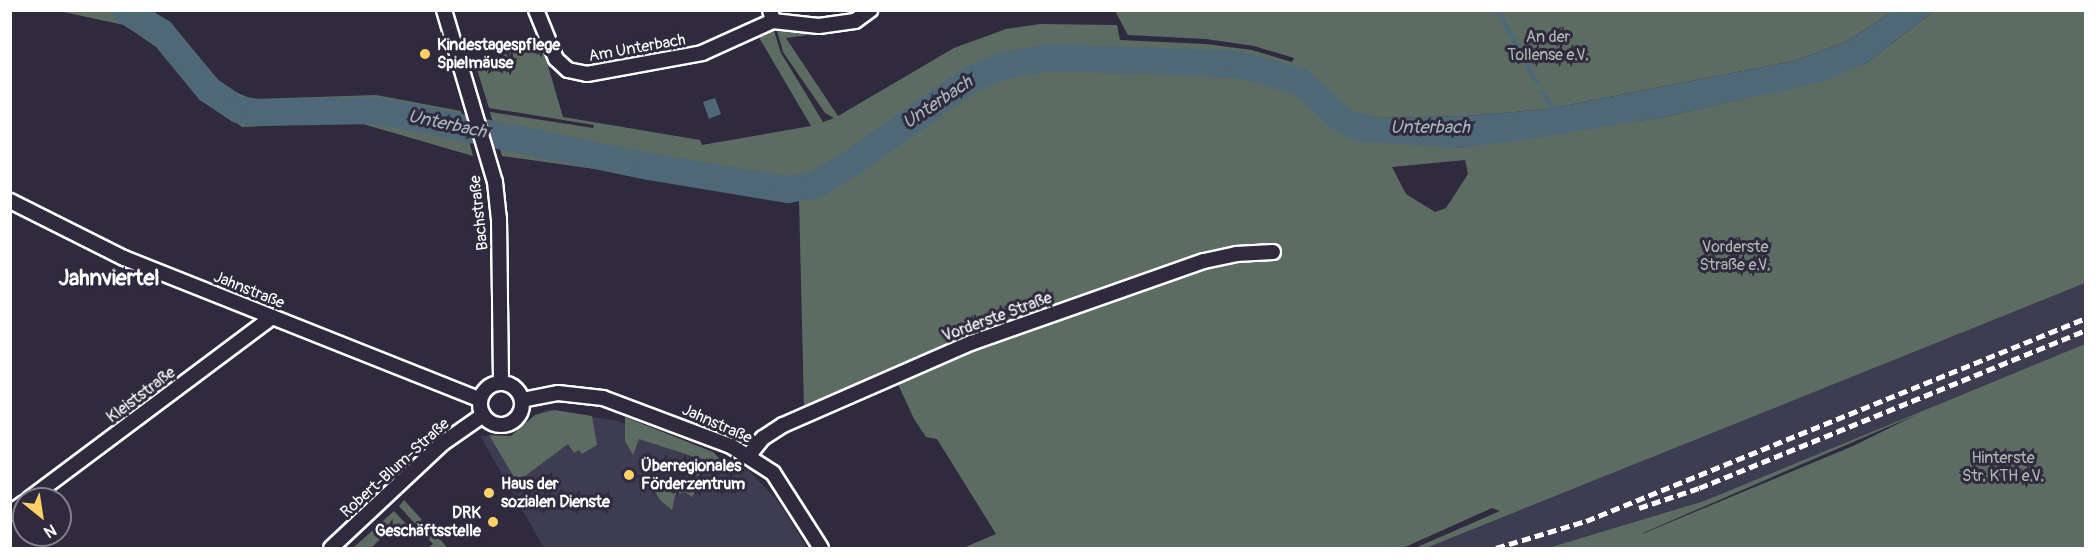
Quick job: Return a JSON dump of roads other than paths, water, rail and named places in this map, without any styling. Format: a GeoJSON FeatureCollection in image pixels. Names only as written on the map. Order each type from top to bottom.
{"type":"FeatureCollection","features":[{"type":"Feature","properties":{"kind":"street","name":"Bachstraße"},"geometry":{"type":"LineString","coordinates":[[444,10],[477,113],[488,156],[499,218],[501,383]]}},
{"type":"Feature","properties":{"kind":"street","name":"Am Unterbach"},"geometry":{"type":"LineString","coordinates":[[536,10],[556,59],[568,70],[587,74],[702,53],[772,16]]}},
{"type":"Feature","properties":{"kind":"street"},"geometry":{"type":"LineString","coordinates":[[833,24],[843,10]]}},
{"type":"Feature","properties":{"kind":"street"},"geometry":{"type":"LineString","coordinates":[[772,16],[833,24],[862,19],[870,10]]}},
{"type":"Feature","properties":{"kind":"street","name":"Jahnstraße"},"geometry":{"type":"LineString","coordinates":[[10,201],[124,258],[480,400]]}},
{"type":"Feature","properties":{"kind":"street","name":"Vorderste Straße"},"geometry":{"type":"LineString","coordinates":[[749,455],[763,438],[783,425],[971,342],[1204,261],[1236,254],[1273,252]]}},
{"type":"Feature","properties":{"kind":"street","name":"Kleiststraße"},"geometry":{"type":"LineString","coordinates":[[45,487],[272,317]]}},
{"type":"Feature","properties":{"kind":"street"},"geometry":{"type":"LineString","coordinates":[[501,383],[514,388],[522,400],[520,414],[509,424],[495,424],[483,415],[480,400],[490,386],[501,383]]}},
{"type":"Feature","properties":{"kind":"street","name":"Jahnstraße"},"geometry":{"type":"LineString","coordinates":[[522,400],[558,393],[603,398],[681,425],[749,455],[784,487],[821,549]]}},
{"type":"Feature","properties":{"kind":"street","name":"Robert-Blum-Straße"},"geometry":{"type":"LineString","coordinates":[[331,549],[442,443],[483,415]]}},
{"type":"Feature","properties":{"kind":"water"},"geometry":{"type":"Polygon","coordinates":[[[1893,11],[1934,11],[1865,64],[1821,82],[1664,117],[1522,140],[1457,148],[1355,141],[1337,132],[1323,118],[1313,90],[1325,93],[1351,111],[1379,118],[1468,116],[1548,109],[1794,61],[1846,42],[1893,11]]]}},
{"type":"Feature","properties":{"kind":"water"},"geometry":{"type":"Polygon","coordinates":[[[715,98],[721,114],[709,119],[703,102],[715,98]]]}},
{"type":"Feature","properties":{"kind":"waterway","name":"Unterbach"},"geometry":{"type":"LineString","coordinates":[[125,10],[161,32],[208,89],[238,109],[256,112],[378,110],[648,166],[787,189],[813,185],[843,168],[970,79],[1004,65],[1050,57],[1237,64],[1300,81],[1339,117]]}},
{"type":"Feature","properties":{"kind":"waterway"},"geometry":{"type":"LineString","coordinates":[[1497,10],[1537,82]]}},
{"type":"Feature","properties":{"kind":"waterway"},"geometry":{"type":"LineString","coordinates":[[1541,91],[1555,111]]}},
{"type":"Feature","properties":{"kind":"railway"},"geometry":{"type":"LineString","coordinates":[[1496,548],[1586,521],[2086,318]]}},
{"type":"Feature","properties":{"kind":"railway"},"geometry":{"type":"LineString","coordinates":[[1639,508],[1699,488],[2086,330]]}},
{"type":"Feature","properties":{"kind":"place","name":"Kindestagespflege Spielmäuse"},"geometry":{"type":"Point","coordinates":[425,54]}},
{"type":"Feature","properties":{"kind":"place","name":"Überregionales Förderzentrum"},"geometry":{"type":"Point","coordinates":[629,475]}},
{"type":"Feature","properties":{"kind":"place","name":"Haus der sozialen Dienste"},"geometry":{"type":"Point","coordinates":[489,493]}},
{"type":"Feature","properties":{"kind":"place","name":"DRK Geschäftsstelle"},"geometry":{"type":"Point","coordinates":[493,522]}},
{"type":"Feature","properties":{"kind":"district","name":"Jahnviertel"},"geometry":{"type":"Point","coordinates":[109,279]}},
{"type":"Feature","properties":{"kind":"park label","name":"An der Tollense e.V."},"geometry":{"type":"Point","coordinates":[1548,46]}},
{"type":"Feature","properties":{"kind":"park label","name":"Vorderste Straße e.V."},"geometry":{"type":"Point","coordinates":[1735,256]}},
{"type":"Feature","properties":{"kind":"park label","name":"Hinterste Str. KTH e.V."},"geometry":{"type":"Point","coordinates":[2003,467]}}]}
